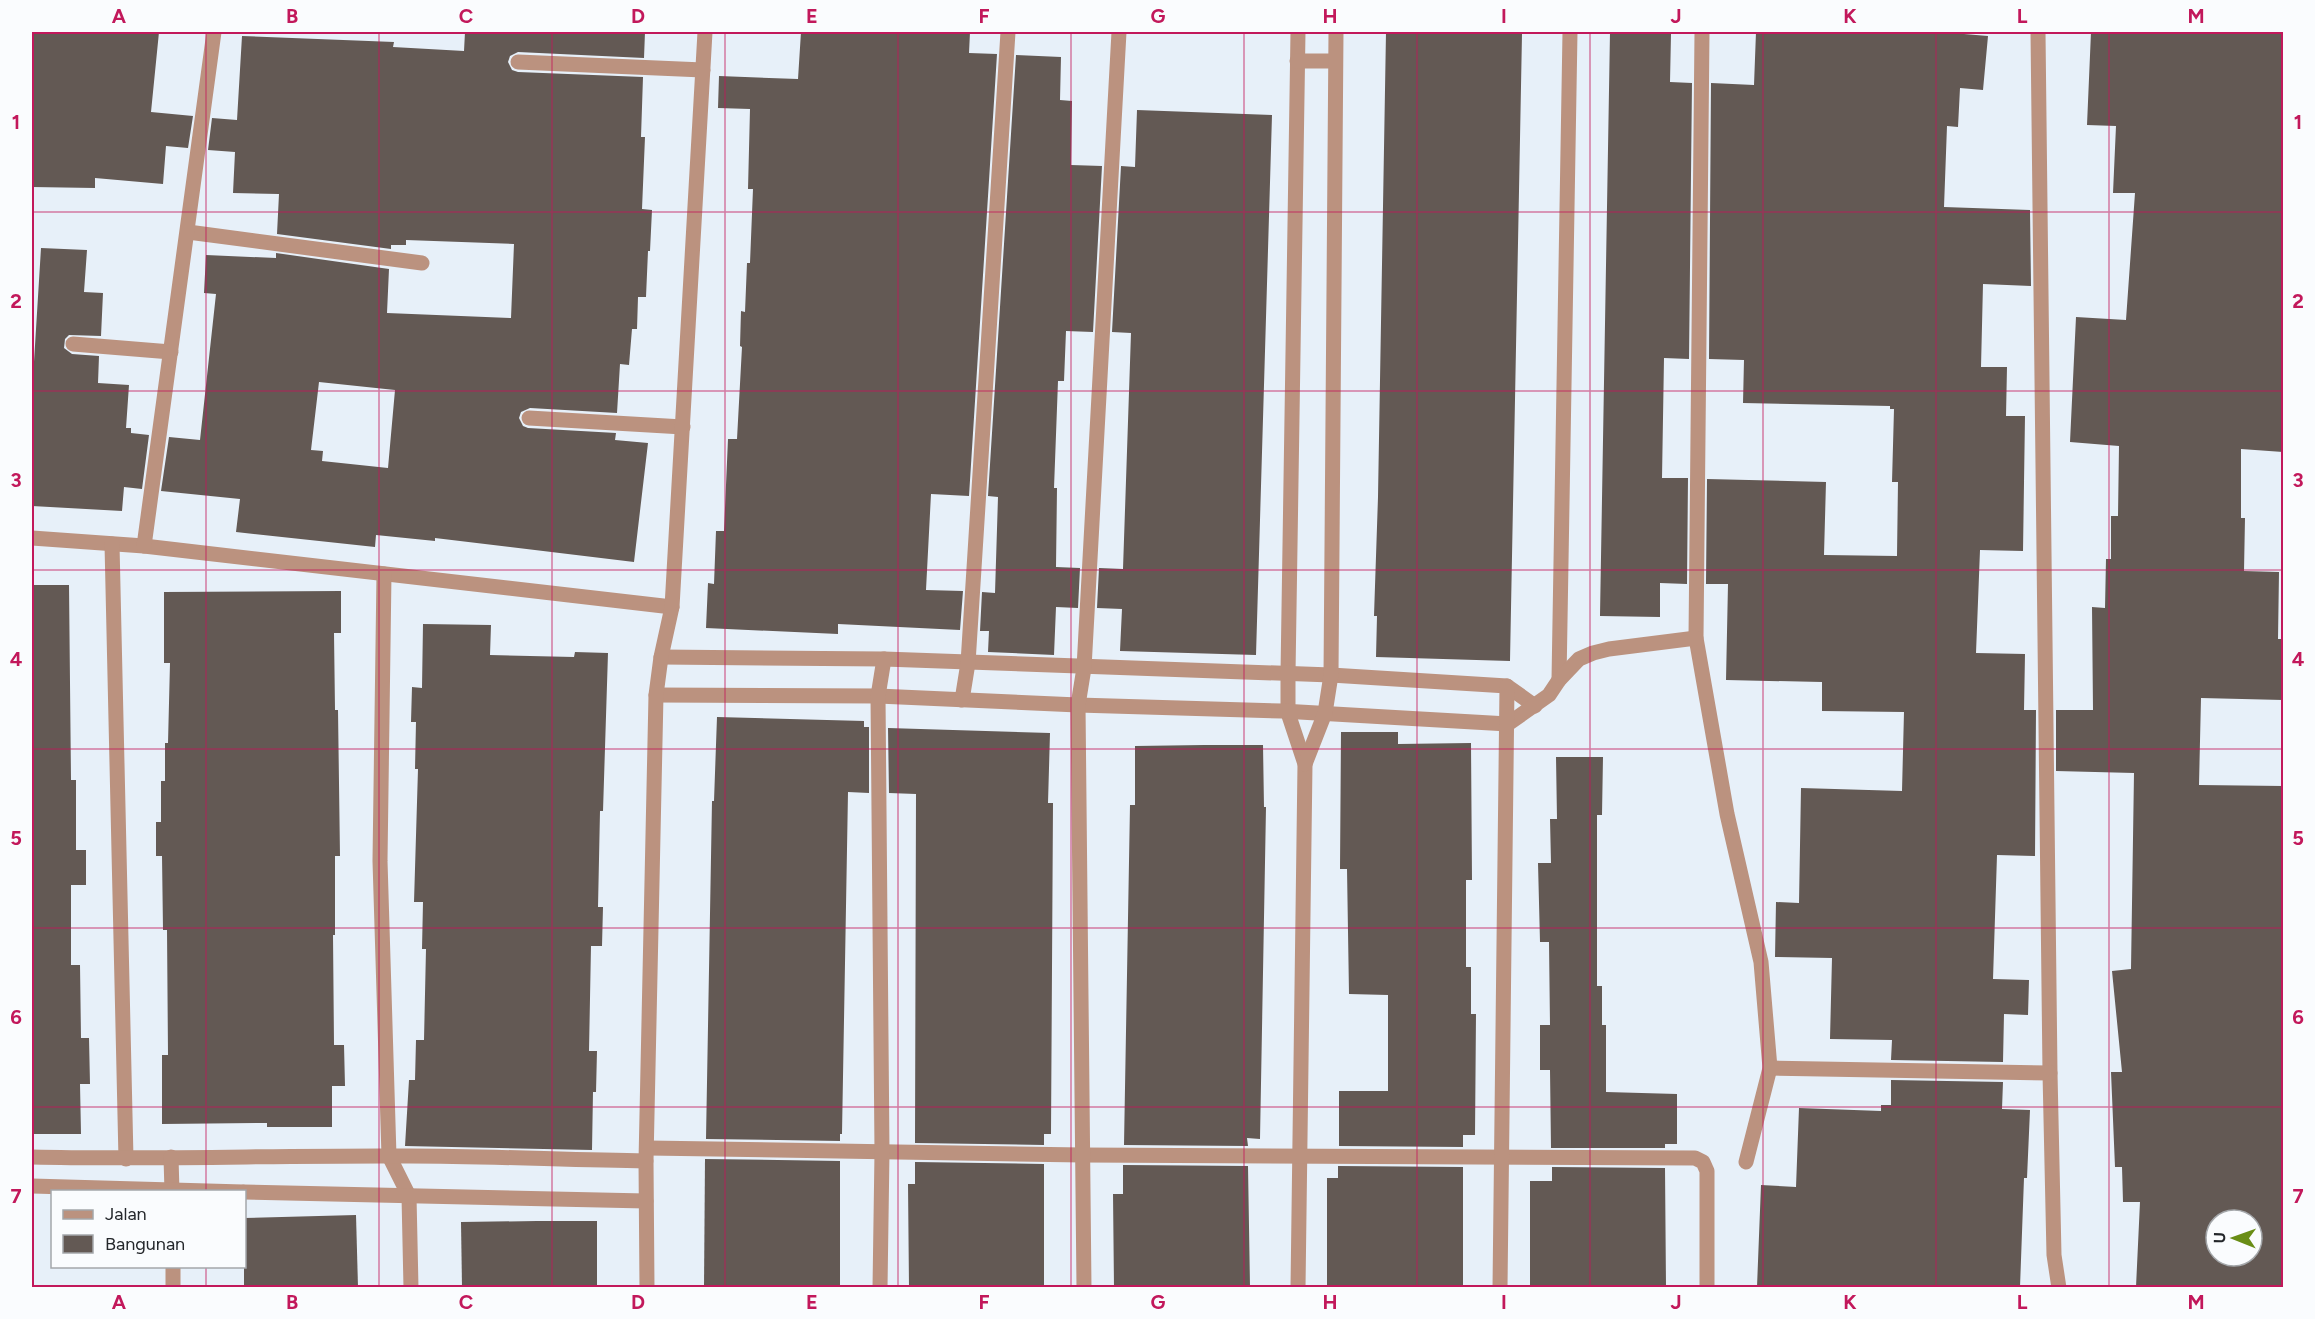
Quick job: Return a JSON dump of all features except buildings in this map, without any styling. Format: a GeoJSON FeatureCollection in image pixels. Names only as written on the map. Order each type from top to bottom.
{"type":"FeatureCollection","features":[{"type":"Feature","properties":{"kind":"street"},"geometry":{"type":"LineString","coordinates":[[144,546],[214,32]]}},
{"type":"Feature","properties":{"kind":"street"},"geometry":{"type":"LineString","coordinates":[[646,1287],[656,694],[672,607],[705,32]]}},
{"type":"Feature","properties":{"kind":"street"},"geometry":{"type":"LineString","coordinates":[[962,700],[968,663],[1008,32]]}},
{"type":"Feature","properties":{"kind":"street"},"geometry":{"type":"LineString","coordinates":[[1084,1287],[1078,705],[1084,668],[1119,32]]}},
{"type":"Feature","properties":{"kind":"street"},"geometry":{"type":"LineString","coordinates":[[1298,32],[1288,674],[1288,712],[1305,764],[1298,1287]]}},
{"type":"Feature","properties":{"kind":"street"},"geometry":{"type":"LineString","coordinates":[[1305,764],[1325,713],[1331,675],[1336,32]]}},
{"type":"Feature","properties":{"kind":"street"},"geometry":{"type":"LineString","coordinates":[[1559,680],[1570,32]]}},
{"type":"Feature","properties":{"kind":"street"},"geometry":{"type":"LineString","coordinates":[[1702,32],[1696,638],[1727,814],[1761,962],[1770,1068],[1746,1162]]}},
{"type":"Feature","properties":{"kind":"street"},"geometry":{"type":"LineString","coordinates":[[2038,32],[2050,1073],[2054,1255],[2059,1287]]}},
{"type":"Feature","properties":{"kind":"street"},"geometry":{"type":"LineString","coordinates":[[1297,61],[1335,61]]}},
{"type":"Feature","properties":{"kind":"street"},"geometry":{"type":"LineString","coordinates":[[518,62],[703,70]]}},
{"type":"Feature","properties":{"kind":"street"},"geometry":{"type":"LineString","coordinates":[[188,232],[422,263]]}},
{"type":"Feature","properties":{"kind":"street"},"geometry":{"type":"LineString","coordinates":[[73,344],[171,352]]}},
{"type":"Feature","properties":{"kind":"street"},"geometry":{"type":"LineString","coordinates":[[529,418],[683,427]]}},
{"type":"Feature","properties":{"kind":"street"},"geometry":{"type":"LineString","coordinates":[[32,538],[144,546],[672,607]]}},
{"type":"Feature","properties":{"kind":"street"},"geometry":{"type":"LineString","coordinates":[[112,544],[126,1159]]}},
{"type":"Feature","properties":{"kind":"street"},"geometry":{"type":"LineString","coordinates":[[384,574],[380,861],[389,1156],[409,1196],[411,1287]]}},
{"type":"Feature","properties":{"kind":"street"},"geometry":{"type":"LineString","coordinates":[[656,694],[878,696],[1325,713],[1508,724],[1549,695],[1559,680],[1579,660],[1593,653],[1696,638]]}},
{"type":"Feature","properties":{"kind":"street"},"geometry":{"type":"LineString","coordinates":[[661,657],[884,658],[1084,668],[1331,675],[1507,686],[1535,706]]}},
{"type":"Feature","properties":{"kind":"street"},"geometry":{"type":"LineString","coordinates":[[880,1287],[882,1152],[878,696],[884,658]]}},
{"type":"Feature","properties":{"kind":"street"},"geometry":{"type":"LineString","coordinates":[[1500,1287],[1507,686]]}},
{"type":"Feature","properties":{"kind":"street"},"geometry":{"type":"LineString","coordinates":[[1770,1068],[2050,1073]]}},
{"type":"Feature","properties":{"kind":"street"},"geometry":{"type":"LineString","coordinates":[[32,1157],[126,1159],[882,1152],[1695,1158],[1703,1162],[1707,1171],[1707,1287]]}},
{"type":"Feature","properties":{"kind":"street"},"geometry":{"type":"LineString","coordinates":[[171,1157],[172,1190]]}},
{"type":"Feature","properties":{"kind":"street"},"geometry":{"type":"LineString","coordinates":[[32,1186],[144,1190]]}},
{"type":"Feature","properties":{"kind":"street"},"geometry":{"type":"LineString","coordinates":[[246,1192],[646,1201]]}},
{"type":"Feature","properties":{"kind":"street"},"geometry":{"type":"LineString","coordinates":[[173,1268],[173,1287]]}}]}
